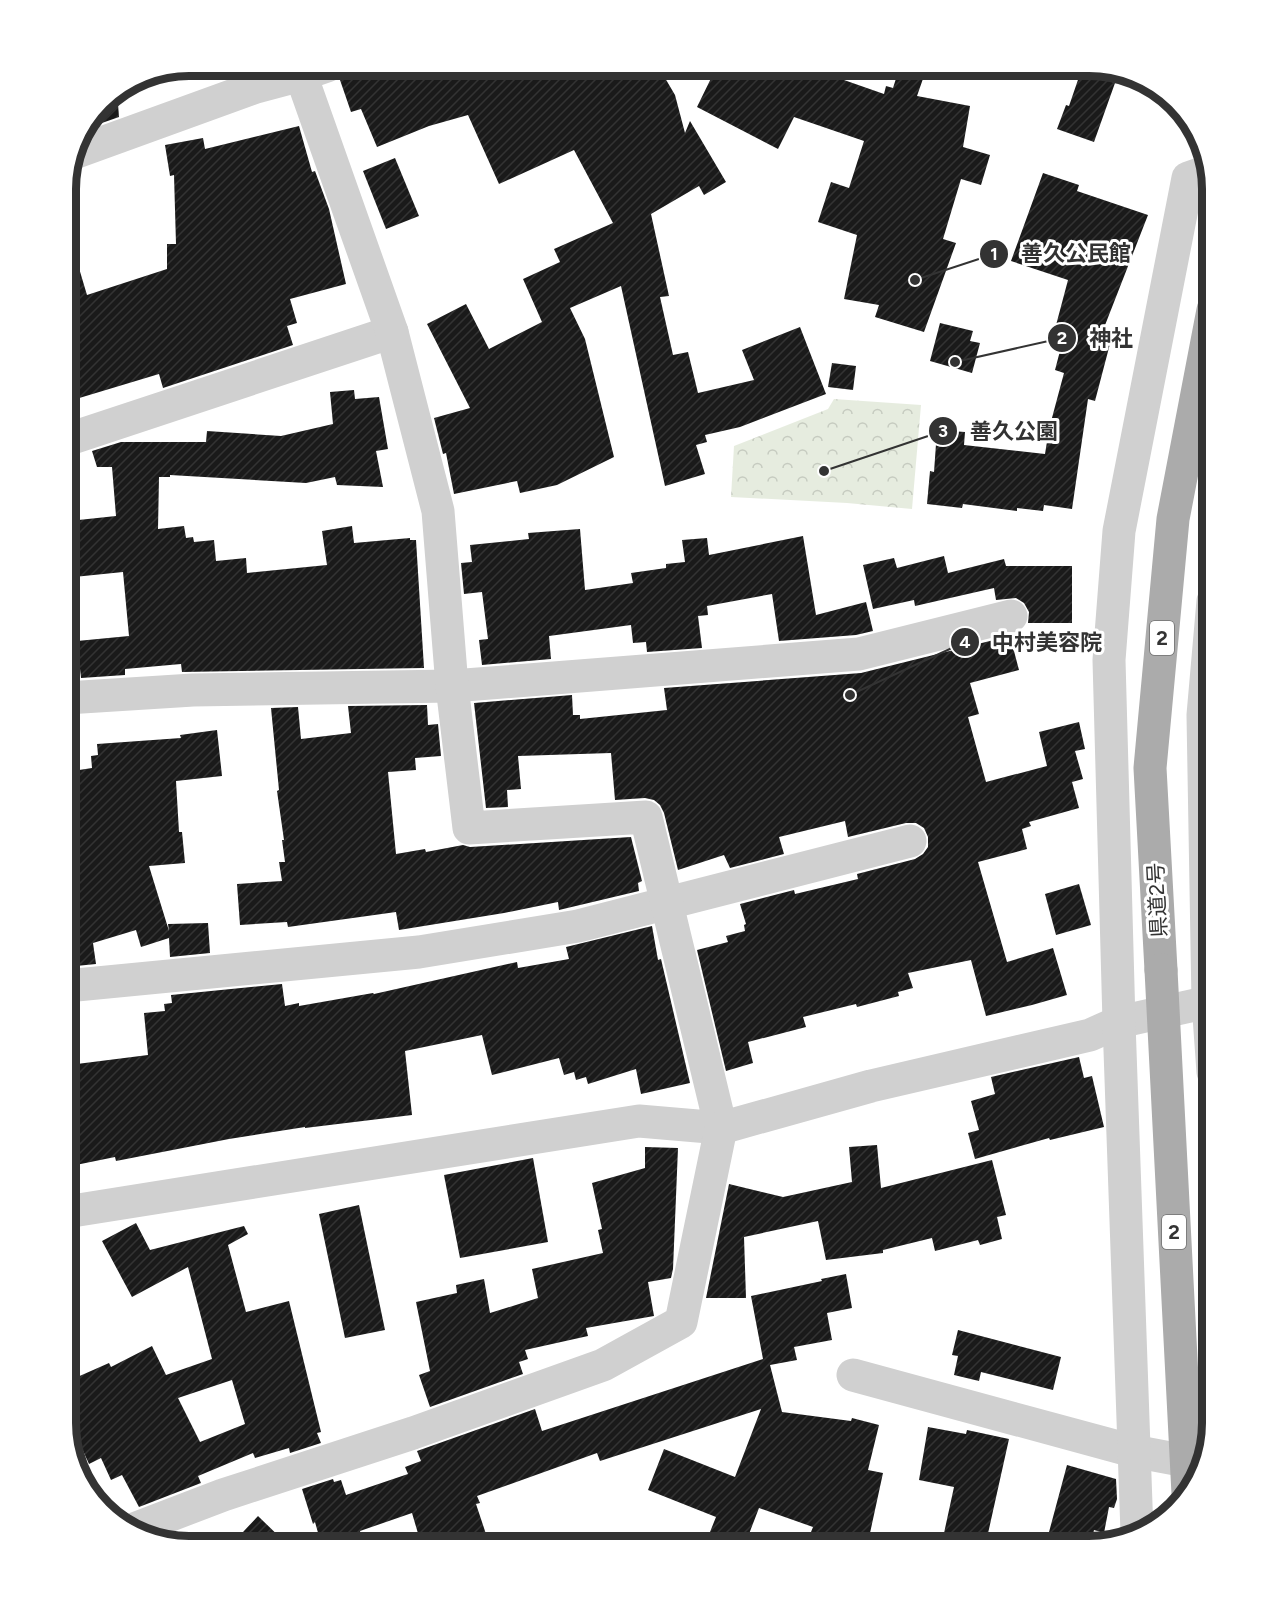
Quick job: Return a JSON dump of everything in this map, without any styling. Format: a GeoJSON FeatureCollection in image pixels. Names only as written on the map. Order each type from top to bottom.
{"type":"FeatureCollection","features":[{"type":"Feature","properties":{"kind":"main road","name":"県道2号"},"geometry":{"type":"LineString","coordinates":[[1187,1480],[1150,768],[1173,519],[1202,367]]}},
{"type":"Feature","properties":{"kind":"street"},"geometry":{"type":"LineString","coordinates":[[84,149],[256,87],[292,77]]}},
{"type":"Feature","properties":{"kind":"street"},"geometry":{"type":"LineString","coordinates":[[142,1526],[223,1495],[413,1433],[603,1365],[681,1322],[721,1128],[646,817],[469,828],[452,686],[438,512],[392,332],[316,77]]}},
{"type":"Feature","properties":{"kind":"street"},"geometry":{"type":"LineString","coordinates":[[1137,1526],[1109,660],[1119,531],[1188,178],[1202,173]]}},
{"type":"Feature","properties":{"kind":"street"},"geometry":{"type":"LineString","coordinates":[[77,436],[392,332]]}},
{"type":"Feature","properties":{"kind":"street"},"geometry":{"type":"LineString","coordinates":[[77,697],[193,690],[452,686],[859,654],[1011,616]]}},
{"type":"Feature","properties":{"kind":"street"},"geometry":{"type":"LineString","coordinates":[[76,985],[419,952],[578,926],[910,841]]}},
{"type":"Feature","properties":{"kind":"street"},"geometry":{"type":"LineString","coordinates":[[76,1210],[639,1121],[721,1128],[871,1086],[1090,1035],[1119,1022],[1202,1003]]}},
{"type":"Feature","properties":{"kind":"street"},"geometry":{"type":"LineString","coordinates":[[853,1375],[1133,1451],[1196,1463]]}},
{"type":"Feature","properties":{"kind":"green space"},"geometry":{"type":"Polygon","coordinates":[[[834,399],[921,405],[912,509],[731,497],[734,446],[828,409],[834,399]]]}},
{"type":"Feature","properties":{"kind":"building"},"geometry":{"type":"Polygon","coordinates":[[[349,77],[664,77],[675,95],[685,133],[690,121],[726,182],[704,195],[699,186],[651,214],[669,296],[660,297],[673,355],[688,352],[698,393],[754,380],[742,350],[800,327],[826,394],[740,427],[705,435],[707,442],[696,445],[705,474],[665,486],[621,286],[570,308],[585,339],[614,457],[557,485],[520,493],[517,481],[454,494],[446,453],[443,454],[434,418],[470,408],[427,324],[466,304],[489,349],[542,322],[523,279],[560,262],[554,249],[613,223],[574,150],[499,184],[468,115],[429,126],[377,147],[361,109],[351,112],[340,80],[349,77]]]}},
{"type":"Feature","properties":{"kind":"building"},"geometry":{"type":"Polygon","coordinates":[[[712,77],[835,77],[884,94],[886,86],[893,88],[896,77],[924,77],[917,96],[970,106],[963,147],[990,155],[981,185],[961,179],[943,239],[956,243],[924,332],[875,317],[879,305],[844,299],[857,235],[818,222],[831,182],[849,188],[864,141],[794,117],[778,149],[697,107],[712,77]]]}},
{"type":"Feature","properties":{"kind":"building"},"geometry":{"type":"Polygon","coordinates":[[[1079,77],[1099,77],[1115,83],[1094,142],[1057,129],[1066,105],[1069,106],[1079,77]]]}},
{"type":"Feature","properties":{"kind":"building"},"geometry":{"type":"Polygon","coordinates":[[[118,102],[119,117],[97,125],[118,102]]]}},
{"type":"Feature","properties":{"kind":"building"},"geometry":{"type":"Polygon","coordinates":[[[299,126],[312,172],[315,171],[329,209],[346,284],[290,299],[297,323],[287,326],[293,345],[163,388],[159,374],[77,399],[77,261],[87,295],[167,269],[167,244],[176,244],[174,175],[170,176],[165,145],[203,138],[205,149],[299,126]]]}},
{"type":"Feature","properties":{"kind":"building"},"geometry":{"type":"Polygon","coordinates":[[[395,158],[419,216],[386,229],[363,171],[395,158]]]}},
{"type":"Feature","properties":{"kind":"building"},"geometry":{"type":"Polygon","coordinates":[[[1043,173],[1079,185],[1077,191],[1148,215],[1100,338],[1111,340],[1095,401],[1088,399],[1072,509],[1044,505],[1043,511],[1017,508],[1017,511],[963,504],[962,508],[927,504],[930,471],[934,472],[937,430],[965,432],[964,445],[1045,454],[1049,429],[1064,373],[1055,370],[1061,347],[1051,344],[1068,280],[1011,261],[1043,173]]]}},
{"type":"Feature","properties":{"kind":"building"},"geometry":{"type":"Polygon","coordinates":[[[940,323],[973,331],[970,341],[980,343],[972,373],[930,361],[940,323]]]}},
{"type":"Feature","properties":{"kind":"building"},"geometry":{"type":"Polygon","coordinates":[[[832,363],[856,366],[853,390],[828,387],[832,363]]]}},
{"type":"Feature","properties":{"kind":"building"},"geometry":{"type":"Polygon","coordinates":[[[354,390],[355,399],[379,397],[388,449],[376,451],[383,487],[337,485],[335,477],[306,483],[170,475],[170,477],[159,477],[158,529],[184,526],[186,538],[193,537],[194,542],[214,540],[216,561],[246,558],[247,573],[327,565],[322,531],[352,526],[354,543],[410,538],[410,540],[416,540],[424,668],[182,672],[181,664],[125,669],[125,675],[81,678],[77,641],[129,636],[123,572],[77,577],[77,520],[116,516],[112,467],[97,467],[92,451],[121,442],[206,442],[207,431],[281,436],[333,424],[330,392],[354,390]]]}},
{"type":"Feature","properties":{"kind":"building"},"geometry":{"type":"Polygon","coordinates":[[[580,529],[585,590],[633,583],[631,573],[666,568],[666,564],[685,562],[682,540],[707,538],[709,555],[803,536],[816,615],[866,602],[873,631],[856,635],[779,641],[772,594],[707,606],[708,615],[698,616],[702,648],[647,652],[646,642],[633,643],[631,625],[549,636],[551,659],[482,665],[479,640],[488,639],[482,592],[464,594],[461,563],[472,562],[470,545],[529,539],[528,533],[580,529]]]}},
{"type":"Feature","properties":{"kind":"building"},"geometry":{"type":"Polygon","coordinates":[[[944,556],[948,573],[1004,559],[1006,566],[1072,566],[1072,623],[1028,623],[1029,612],[1024,603],[1016,598],[996,600],[994,588],[915,606],[914,600],[873,609],[863,565],[894,558],[897,568],[944,556]]]}},
{"type":"Feature","properties":{"kind":"building"},"geometry":{"type":"Polygon","coordinates":[[[1010,636],[1019,670],[970,683],[979,714],[968,717],[986,782],[1047,766],[1039,732],[1079,722],[1085,749],[1075,751],[1083,779],[1072,782],[1079,808],[1029,822],[1031,826],[1022,829],[1027,849],[978,862],[1007,962],[1053,948],[1067,995],[986,1016],[971,960],[908,973],[913,988],[898,992],[899,996],[803,1017],[806,1027],[748,1042],[753,1063],[726,1071],[697,950],[728,942],[726,936],[745,931],[744,925],[746,924],[740,904],[794,890],[795,894],[858,879],[857,874],[915,859],[928,847],[928,837],[924,828],[916,823],[906,823],[848,837],[845,821],[779,837],[784,854],[730,868],[724,855],[678,870],[660,805],[654,800],[645,798],[615,800],[611,753],[518,756],[521,789],[507,790],[508,807],[486,808],[474,703],[572,695],[573,715],[580,715],[580,719],[667,710],[664,688],[861,673],[1010,636]]]}},
{"type":"Feature","properties":{"kind":"building"},"geometry":{"type":"Polygon","coordinates":[[[427,705],[428,725],[438,724],[441,756],[415,758],[416,770],[388,772],[396,854],[425,849],[426,852],[463,845],[470,847],[631,837],[642,881],[638,883],[639,891],[559,910],[558,902],[399,930],[396,912],[288,927],[287,922],[240,925],[237,884],[282,881],[279,862],[285,862],[271,708],[298,707],[301,739],[351,733],[348,706],[427,705]]]}},
{"type":"Feature","properties":{"kind":"building"},"geometry":{"type":"Polygon","coordinates":[[[217,730],[222,776],[176,781],[179,832],[182,832],[185,863],[149,866],[169,931],[168,924],[208,923],[210,953],[170,957],[169,938],[141,947],[136,930],[93,943],[96,964],[76,966],[77,770],[92,768],[91,756],[98,755],[97,744],[181,738],[180,735],[217,730]]]}},
{"type":"Feature","properties":{"kind":"building"},"geometry":{"type":"Polygon","coordinates":[[[1079,884],[1091,925],[1056,935],[1045,894],[1079,884]]]}},
{"type":"Feature","properties":{"kind":"building"},"geometry":{"type":"Polygon","coordinates":[[[652,926],[658,960],[661,959],[690,1083],[641,1094],[636,1069],[588,1084],[586,1077],[576,1080],[574,1072],[564,1075],[559,1058],[492,1075],[482,1035],[405,1051],[412,1115],[305,1127],[116,1161],[115,1157],[76,1165],[76,1064],[148,1055],[144,1013],[165,1011],[164,1004],[172,1003],[171,995],[282,984],[285,1006],[299,1003],[299,1006],[374,994],[517,962],[518,968],[569,959],[566,947],[652,926]]]}},
{"type":"Feature","properties":{"kind":"building"},"geometry":{"type":"Polygon","coordinates":[[[1079,1057],[1084,1078],[1092,1076],[1104,1127],[1050,1140],[1049,1138],[975,1159],[968,1133],[979,1130],[971,1101],[995,1094],[991,1077],[1079,1057]]]}},
{"type":"Feature","properties":{"kind":"building"},"geometry":{"type":"Polygon","coordinates":[[[877,1145],[881,1188],[992,1160],[1006,1215],[997,1217],[1002,1239],[980,1245],[978,1240],[935,1251],[932,1238],[883,1250],[883,1253],[826,1260],[818,1221],[744,1237],[746,1298],[706,1298],[729,1184],[783,1197],[852,1182],[849,1147],[877,1145]]]}},
{"type":"Feature","properties":{"kind":"building"},"geometry":{"type":"Polygon","coordinates":[[[645,1147],[678,1148],[673,1269],[671,1278],[648,1282],[654,1316],[586,1328],[588,1336],[525,1350],[528,1359],[519,1362],[523,1374],[430,1407],[419,1375],[430,1371],[416,1302],[457,1293],[456,1285],[484,1279],[490,1313],[538,1298],[532,1269],[603,1253],[598,1230],[602,1229],[592,1183],[645,1168],[645,1147]]]}},
{"type":"Feature","properties":{"kind":"building"},"geometry":{"type":"Polygon","coordinates":[[[533,1158],[548,1242],[460,1258],[444,1175],[533,1158]]]}},
{"type":"Feature","properties":{"kind":"building"},"geometry":{"type":"Polygon","coordinates":[[[359,1205],[385,1330],[345,1338],[319,1214],[359,1205]]]}},
{"type":"Feature","properties":{"kind":"building"},"geometry":{"type":"Polygon","coordinates":[[[136,1223],[150,1250],[244,1226],[248,1234],[228,1245],[246,1312],[289,1301],[321,1432],[317,1433],[321,1443],[290,1453],[289,1448],[255,1458],[253,1453],[198,1476],[201,1483],[139,1507],[122,1475],[111,1480],[101,1458],[89,1464],[78,1440],[76,1378],[109,1363],[111,1367],[152,1346],[166,1375],[212,1359],[188,1267],[132,1297],[102,1241],[136,1223]],[[232,1380],[178,1398],[200,1442],[245,1424],[232,1380]]]}},
{"type":"Feature","properties":{"kind":"building"},"geometry":{"type":"Polygon","coordinates":[[[846,1274],[852,1308],[827,1313],[832,1340],[794,1347],[797,1360],[770,1365],[782,1412],[851,1421],[852,1418],[879,1425],[868,1470],[883,1473],[869,1536],[809,1536],[813,1527],[759,1508],[748,1536],[708,1536],[716,1517],[648,1490],[664,1449],[735,1477],[761,1409],[600,1461],[597,1453],[477,1496],[480,1503],[476,1504],[487,1536],[419,1536],[412,1513],[360,1531],[361,1536],[319,1536],[302,1489],[333,1479],[334,1482],[341,1480],[346,1495],[408,1474],[405,1467],[421,1461],[417,1451],[535,1409],[542,1431],[763,1359],[751,1296],[822,1281],[821,1279],[846,1274]]]}},
{"type":"Feature","properties":{"kind":"building"},"geometry":{"type":"Polygon","coordinates":[[[958,1330],[1061,1357],[1053,1390],[981,1372],[979,1381],[954,1375],[958,1356],[952,1355],[958,1330]]]}},
{"type":"Feature","properties":{"kind":"building"},"geometry":{"type":"Polygon","coordinates":[[[928,1427],[966,1434],[967,1430],[1009,1439],[987,1536],[943,1536],[954,1487],[919,1480],[928,1427]]]}},
{"type":"Feature","properties":{"kind":"building"},"geometry":{"type":"Polygon","coordinates":[[[1067,1465],[1116,1479],[1117,1499],[1114,1508],[1109,1507],[1104,1533],[1094,1530],[1093,1536],[1048,1536],[1067,1465]]]}},
{"type":"Feature","properties":{"kind":"building"},"geometry":{"type":"Polygon","coordinates":[[[258,1516],[279,1536],[239,1536],[258,1516]]]}},
{"type":"Feature","properties":{"kind":"place","name":"善久公民館"},"geometry":{"type":"Point","coordinates":[915,280]}},
{"type":"Feature","properties":{"kind":"place","name":"神社"},"geometry":{"type":"Point","coordinates":[955,362]}},
{"type":"Feature","properties":{"kind":"place","name":"善久公園"},"geometry":{"type":"Point","coordinates":[824,471]}},
{"type":"Feature","properties":{"kind":"place","name":"中村美容院"},"geometry":{"type":"Point","coordinates":[850,695]}}]}
